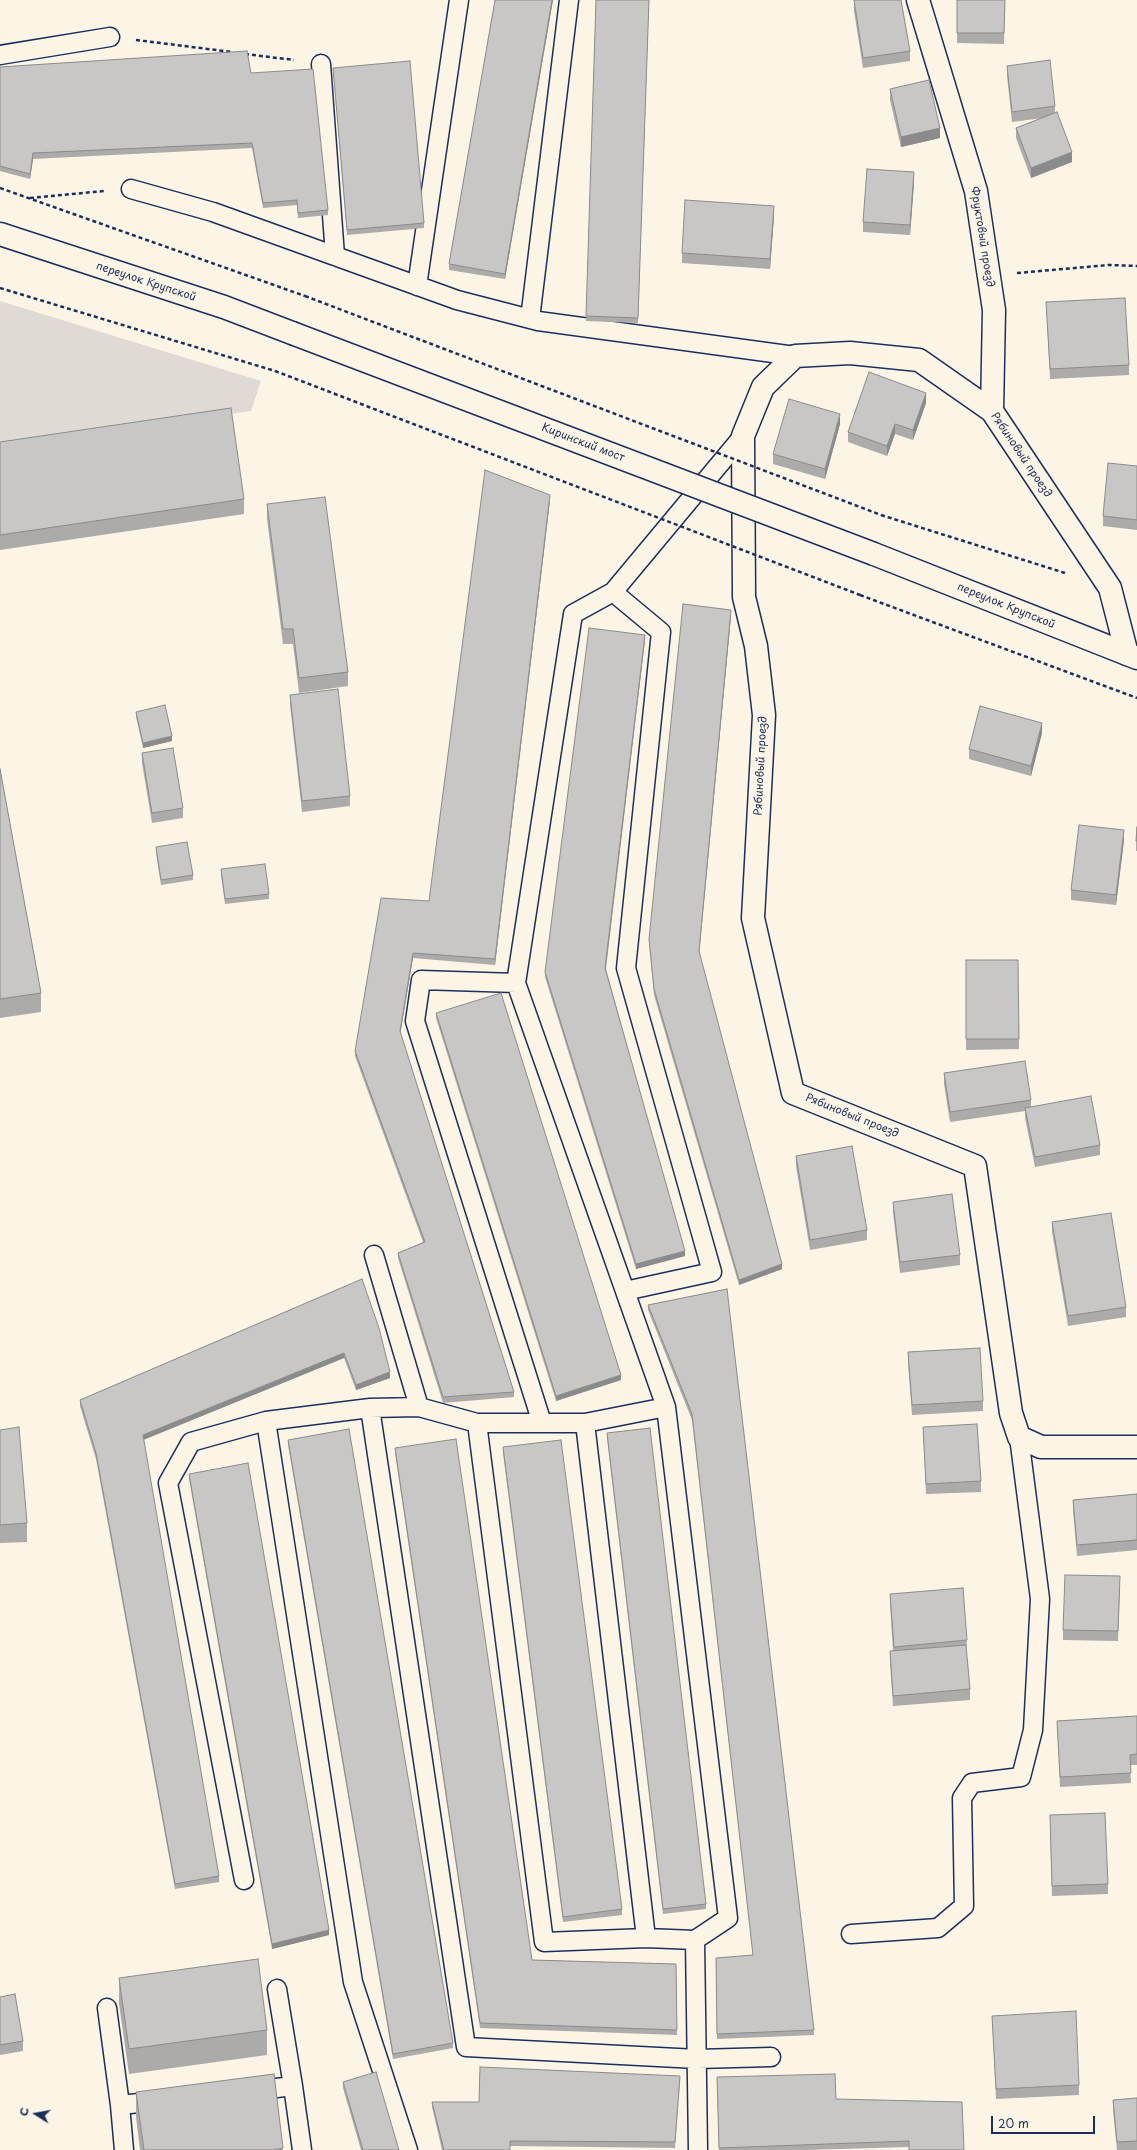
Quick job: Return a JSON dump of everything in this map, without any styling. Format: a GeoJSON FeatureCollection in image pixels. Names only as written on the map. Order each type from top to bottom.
{"type":"FeatureCollection","features":[{"type":"Feature","properties":{"kind":"street","name":"Фруктовый проезд"},"geometry":{"type":"LineString","coordinates":[[918,0],[976,191],[994,310],[992,411]]}},
{"type":"Feature","properties":{"kind":"street","name":"переулок Крупской"},"geometry":{"type":"LineString","coordinates":[[0,234],[224,307],[292,333]]}},
{"type":"Feature","properties":{"kind":"street","name":"Киринский мост"},"geometry":{"type":"LineString","coordinates":[[292,333],[874,554]]}},
{"type":"Feature","properties":{"kind":"street","name":"Рябиновый проезд"},"geometry":{"type":"LineString","coordinates":[[1019,1437],[1011,1413],[976,1166],[793,1093],[753,918],[764,715],[756,646],[744,597],[743,436],[763,387],[795,356],[850,353],[919,360],[992,411],[1110,588],[1132,656]]}},
{"type":"Feature","properties":{"kind":"street","name":"переулок Крупской"},"geometry":{"type":"LineString","coordinates":[[874,554],[1132,656]]}},
{"type":"Feature","properties":{"kind":"street"},"geometry":{"type":"LineString","coordinates":[[1019,1437],[1041,1447],[1137,1447]]}},
{"type":"Feature","properties":{"kind":"lane"},"geometry":{"type":"LineString","coordinates":[[417,286],[459,0]]}},
{"type":"Feature","properties":{"kind":"lane"},"geometry":{"type":"LineString","coordinates":[[530,319],[569,0]]}},
{"type":"Feature","properties":{"kind":"lane"},"geometry":{"type":"LineString","coordinates":[[0,55],[110,37]]}},
{"type":"Feature","properties":{"kind":"lane"},"geometry":{"type":"LineString","coordinates":[[321,64],[335,256]]}},
{"type":"Feature","properties":{"kind":"lane"},"geometry":{"type":"LineString","coordinates":[[131,189],[213,212],[457,300],[530,319],[795,356]]}},
{"type":"Feature","properties":{"kind":"lane"},"geometry":{"type":"LineString","coordinates":[[477,1423],[544,1942],[646,1938],[695,1940],[728,1918],[666,1407],[516,983],[573,614],[613,592],[743,436]]}},
{"type":"Feature","properties":{"kind":"lane"},"geometry":{"type":"LineString","coordinates":[[613,592],[661,632],[626,968],[712,1272],[625,1291]]}},
{"type":"Feature","properties":{"kind":"lane"},"geometry":{"type":"LineString","coordinates":[[516,983],[421,980],[415,1021],[542,1423]]}},
{"type":"Feature","properties":{"kind":"lane"},"geometry":{"type":"LineString","coordinates":[[374,1255],[419,1407]]}},
{"type":"Feature","properties":{"kind":"lane"},"geometry":{"type":"LineString","coordinates":[[244,1880],[168,1483],[191,1442],[266,1420],[370,1408],[419,1407],[477,1423],[585,1423],[666,1407]]}},
{"type":"Feature","properties":{"kind":"lane"},"geometry":{"type":"LineString","coordinates":[[370,1408],[466,2047],[697,2059],[771,2057]]}},
{"type":"Feature","properties":{"kind":"lane"},"geometry":{"type":"LineString","coordinates":[[266,1420],[353,1982],[408,2150]]}},
{"type":"Feature","properties":{"kind":"lane"},"geometry":{"type":"LineString","coordinates":[[585,1423],[646,1938]]}},
{"type":"Feature","properties":{"kind":"lane"},"geometry":{"type":"LineString","coordinates":[[851,1934],[938,1928],[964,1906],[962,1798],[972,1783],[1021,1777],[1033,1730],[1040,1599],[1019,1437]]}},
{"type":"Feature","properties":{"kind":"lane"},"geometry":{"type":"LineString","coordinates":[[695,1940],[698,2150]]}},
{"type":"Feature","properties":{"kind":"lane"},"geometry":{"type":"LineString","coordinates":[[277,1989],[302,2150]]}},
{"type":"Feature","properties":{"kind":"lane"},"geometry":{"type":"LineString","coordinates":[[107,2008],[120,2105],[124,2150]]}},
{"type":"Feature","properties":{"kind":"lane"},"geometry":{"type":"LineString","coordinates":[[238,2092],[293,2086]]}},
{"type":"Feature","properties":{"kind":"lane"},"geometry":{"type":"LineString","coordinates":[[120,2105],[175,2099]]}},
{"type":"Feature","properties":{"kind":"path"},"geometry":{"type":"LineString","coordinates":[[110,37],[235,53]]}},
{"type":"Feature","properties":{"kind":"path"},"geometry":{"type":"LineString","coordinates":[[243,54],[321,64]]}},
{"type":"Feature","properties":{"kind":"path"},"geometry":{"type":"LineString","coordinates":[[0,188],[305,296],[881,515],[1066,574]]}},
{"type":"Feature","properties":{"kind":"path"},"geometry":{"type":"LineString","coordinates":[[27,198],[131,189]]}},
{"type":"Feature","properties":{"kind":"path"},"geometry":{"type":"LineString","coordinates":[[989,276],[1109,265],[1137,266]]}},
{"type":"Feature","properties":{"kind":"path"},"geometry":{"type":"LineString","coordinates":[[0,288],[275,371],[860,595],[1137,698]]}},
{"type":"Feature","properties":{"kind":"shaded area"},"geometry":{"type":"Polygon","coordinates":[[[0,301],[261,381],[251,411],[0,448],[0,301]]]}},
{"type":"Feature","properties":{"kind":"building"},"geometry":{"type":"Polygon","coordinates":[[[495,0],[552,0],[505,274],[449,264],[495,0]]]}},
{"type":"Feature","properties":{"kind":"building"},"geometry":{"type":"Polygon","coordinates":[[[596,0],[649,0],[638,318],[586,316],[596,0]]]}},
{"type":"Feature","properties":{"kind":"building"},"geometry":{"type":"Polygon","coordinates":[[[854,0],[901,0],[910,51],[863,58],[854,0]]]}},
{"type":"Feature","properties":{"kind":"building"},"geometry":{"type":"Polygon","coordinates":[[[957,0],[1005,0],[1004,33],[957,33],[957,0]]]}},
{"type":"Feature","properties":{"kind":"building"},"geometry":{"type":"Polygon","coordinates":[[[247,51],[251,73],[313,69],[328,210],[298,213],[297,200],[263,203],[252,143],[33,153],[30,174],[0,166],[0,67],[247,51]]]}},
{"type":"Feature","properties":{"kind":"building"},"geometry":{"type":"Polygon","coordinates":[[[1050,60],[1055,106],[1012,112],[1007,66],[1050,60]]]}},
{"type":"Feature","properties":{"kind":"building"},"geometry":{"type":"Polygon","coordinates":[[[410,61],[424,223],[347,230],[333,68],[410,61]]]}},
{"type":"Feature","properties":{"kind":"building"},"geometry":{"type":"Polygon","coordinates":[[[929,80],[940,128],[901,137],[890,89],[929,80]]]}},
{"type":"Feature","properties":{"kind":"building"},"geometry":{"type":"Polygon","coordinates":[[[1057,112],[1072,152],[1031,168],[1016,128],[1057,112]]]}},
{"type":"Feature","properties":{"kind":"building"},"geometry":{"type":"Polygon","coordinates":[[[867,169],[914,172],[910,225],[863,222],[867,169]]]}},
{"type":"Feature","properties":{"kind":"building"},"geometry":{"type":"Polygon","coordinates":[[[685,200],[774,206],[770,259],[682,253],[685,200]]]}},
{"type":"Feature","properties":{"kind":"building"},"geometry":{"type":"Polygon","coordinates":[[[1125,298],[1129,365],[1050,369],[1046,302],[1125,298]]]}},
{"type":"Feature","properties":{"kind":"building"},"geometry":{"type":"Polygon","coordinates":[[[869,372],[926,393],[913,430],[895,424],[887,446],[848,432],[869,372]]]}},
{"type":"Feature","properties":{"kind":"building"},"geometry":{"type":"Polygon","coordinates":[[[789,399],[840,414],[825,469],[773,454],[789,399]]]}},
{"type":"Feature","properties":{"kind":"building"},"geometry":{"type":"Polygon","coordinates":[[[231,408],[244,499],[0,535],[0,442],[231,408]]]}},
{"type":"Feature","properties":{"kind":"building"},"geometry":{"type":"Polygon","coordinates":[[[1108,463],[1137,466],[1137,520],[1103,516],[1108,463]]]}},
{"type":"Feature","properties":{"kind":"building"},"geometry":{"type":"Polygon","coordinates":[[[485,470],[550,495],[495,959],[413,953],[400,1031],[514,1392],[443,1397],[398,1253],[425,1242],[355,1051],[381,898],[429,901],[485,470]]]}},
{"type":"Feature","properties":{"kind":"building"},"geometry":{"type":"Polygon","coordinates":[[[325,497],[348,672],[299,678],[293,629],[283,629],[267,504],[325,497]]]}},
{"type":"Feature","properties":{"kind":"building"},"geometry":{"type":"Polygon","coordinates":[[[683,604],[731,610],[699,951],[782,1264],[739,1280],[654,989],[649,939],[683,604]]]}},
{"type":"Feature","properties":{"kind":"building"},"geometry":{"type":"Polygon","coordinates":[[[589,628],[645,635],[605,968],[685,1251],[636,1264],[545,972],[589,628]]]}},
{"type":"Feature","properties":{"kind":"building"},"geometry":{"type":"Polygon","coordinates":[[[338,689],[350,796],[302,801],[290,695],[338,689]]]}},
{"type":"Feature","properties":{"kind":"building"},"geometry":{"type":"Polygon","coordinates":[[[165,705],[172,736],[143,743],[136,712],[165,705]]]}},
{"type":"Feature","properties":{"kind":"building"},"geometry":{"type":"Polygon","coordinates":[[[980,706],[1042,723],[1031,766],[969,749],[980,706]]]}},
{"type":"Feature","properties":{"kind":"building"},"geometry":{"type":"Polygon","coordinates":[[[173,748],[183,808],[152,813],[142,753],[173,748]]]}},
{"type":"Feature","properties":{"kind":"building"},"geometry":{"type":"Polygon","coordinates":[[[0,769],[41,993],[0,999],[0,769]]]}},
{"type":"Feature","properties":{"kind":"building"},"geometry":{"type":"Polygon","coordinates":[[[1079,825],[1124,830],[1116,895],[1071,890],[1079,825]]]}},
{"type":"Feature","properties":{"kind":"building"},"geometry":{"type":"Polygon","coordinates":[[[187,842],[193,875],[161,880],[156,847],[187,842]]]}},
{"type":"Feature","properties":{"kind":"building"},"geometry":{"type":"Polygon","coordinates":[[[265,864],[269,894],[225,899],[221,869],[265,864]]]}},
{"type":"Feature","properties":{"kind":"building"},"geometry":{"type":"Polygon","coordinates":[[[966,960],[1018,960],[1019,1039],[966,1039],[966,960]]]}},
{"type":"Feature","properties":{"kind":"building"},"geometry":{"type":"Polygon","coordinates":[[[501,993],[621,1375],[556,1396],[436,1013],[501,993]]]}},
{"type":"Feature","properties":{"kind":"building"},"geometry":{"type":"Polygon","coordinates":[[[1025,1061],[1031,1100],[950,1112],[944,1073],[1025,1061]]]}},
{"type":"Feature","properties":{"kind":"building"},"geometry":{"type":"Polygon","coordinates":[[[1091,1096],[1100,1145],[1035,1157],[1025,1108],[1091,1096]]]}},
{"type":"Feature","properties":{"kind":"building"},"geometry":{"type":"Polygon","coordinates":[[[852,1146],[867,1230],[810,1240],[796,1156],[852,1146]]]}},
{"type":"Feature","properties":{"kind":"building"},"geometry":{"type":"Polygon","coordinates":[[[952,1194],[960,1255],[900,1262],[893,1202],[952,1194]]]}},
{"type":"Feature","properties":{"kind":"building"},"geometry":{"type":"Polygon","coordinates":[[[1111,1213],[1126,1307],[1068,1316],[1052,1222],[1111,1213]]]}},
{"type":"Feature","properties":{"kind":"building"},"geometry":{"type":"Polygon","coordinates":[[[362,1279],[379,1328],[390,1372],[356,1385],[344,1353],[143,1435],[219,1876],[175,1884],[96,1453],[80,1400],[362,1279]]]}},
{"type":"Feature","properties":{"kind":"building"},"geometry":{"type":"Polygon","coordinates":[[[727,1289],[814,2030],[717,2034],[716,1958],[753,1955],[692,1414],[648,1305],[727,1289]]]}},
{"type":"Feature","properties":{"kind":"building"},"geometry":{"type":"Polygon","coordinates":[[[980,1348],[983,1401],[912,1405],[908,1352],[980,1348]]]}},
{"type":"Feature","properties":{"kind":"building"},"geometry":{"type":"Polygon","coordinates":[[[977,1424],[981,1481],[926,1484],[923,1427],[977,1424]]]}},
{"type":"Feature","properties":{"kind":"building"},"geometry":{"type":"Polygon","coordinates":[[[19,1427],[27,1523],[0,1525],[0,1430],[19,1427]]]}},
{"type":"Feature","properties":{"kind":"building"},"geometry":{"type":"Polygon","coordinates":[[[650,1428],[706,1904],[663,1909],[607,1433],[650,1428]]]}},
{"type":"Feature","properties":{"kind":"building"},"geometry":{"type":"Polygon","coordinates":[[[349,1429],[453,2043],[393,2054],[288,1440],[349,1429]]]}},
{"type":"Feature","properties":{"kind":"building"},"geometry":{"type":"Polygon","coordinates":[[[456,1439],[532,1960],[676,1964],[677,2030],[480,2023],[395,1448],[456,1439]]]}},
{"type":"Feature","properties":{"kind":"building"},"geometry":{"type":"Polygon","coordinates":[[[561,1440],[622,1909],[563,1917],[503,1447],[561,1440]]]}},
{"type":"Feature","properties":{"kind":"building"},"geometry":{"type":"Polygon","coordinates":[[[248,1463],[329,1930],[272,1944],[189,1474],[248,1463]]]}},
{"type":"Feature","properties":{"kind":"building"},"geometry":{"type":"Polygon","coordinates":[[[1137,1494],[1137,1540],[1077,1545],[1073,1500],[1137,1494]]]}},
{"type":"Feature","properties":{"kind":"building"},"geometry":{"type":"Polygon","coordinates":[[[1065,1575],[1120,1576],[1118,1631],[1063,1630],[1065,1575]]]}},
{"type":"Feature","properties":{"kind":"building"},"geometry":{"type":"Polygon","coordinates":[[[963,1588],[967,1640],[894,1647],[890,1594],[963,1588]]]}},
{"type":"Feature","properties":{"kind":"building"},"geometry":{"type":"Polygon","coordinates":[[[966,1645],[970,1689],[893,1696],[890,1651],[966,1645]]]}},
{"type":"Feature","properties":{"kind":"building"},"geometry":{"type":"Polygon","coordinates":[[[1137,1716],[1137,1754],[1130,1755],[1131,1773],[1060,1777],[1057,1721],[1137,1716]]]}},
{"type":"Feature","properties":{"kind":"building"},"geometry":{"type":"Polygon","coordinates":[[[1105,1813],[1108,1884],[1052,1886],[1050,1815],[1105,1813]]]}},
{"type":"Feature","properties":{"kind":"building"},"geometry":{"type":"Polygon","coordinates":[[[258,1959],[267,2030],[129,2049],[119,1978],[258,1959]]]}},
{"type":"Feature","properties":{"kind":"building"},"geometry":{"type":"Polygon","coordinates":[[[15,1994],[23,2041],[0,2045],[0,1997],[15,1994]]]}},
{"type":"Feature","properties":{"kind":"building"},"geometry":{"type":"Polygon","coordinates":[[[1076,2011],[1079,2085],[996,2089],[992,2016],[1076,2011]]]}},
{"type":"Feature","properties":{"kind":"building"},"geometry":{"type":"Polygon","coordinates":[[[480,2067],[680,2076],[675,2142],[510,2141],[510,2150],[444,2150],[432,2102],[479,2102],[480,2067]]]}},
{"type":"Feature","properties":{"kind":"building"},"geometry":{"type":"Polygon","coordinates":[[[376,2072],[399,2150],[363,2150],[343,2082],[376,2072]]]}},
{"type":"Feature","properties":{"kind":"building"},"geometry":{"type":"Polygon","coordinates":[[[274,2074],[283,2148],[272,2150],[144,2150],[136,2092],[274,2074]]]}},
{"type":"Feature","properties":{"kind":"building"},"geometry":{"type":"Polygon","coordinates":[[[835,2074],[836,2099],[962,2102],[964,2150],[909,2150],[909,2141],[719,2148],[717,2077],[835,2074]]]}},
{"type":"Feature","properties":{"kind":"building"},"geometry":{"type":"Polygon","coordinates":[[[1137,2098],[1137,2141],[1117,2142],[1113,2100],[1137,2098]]]}}]}
